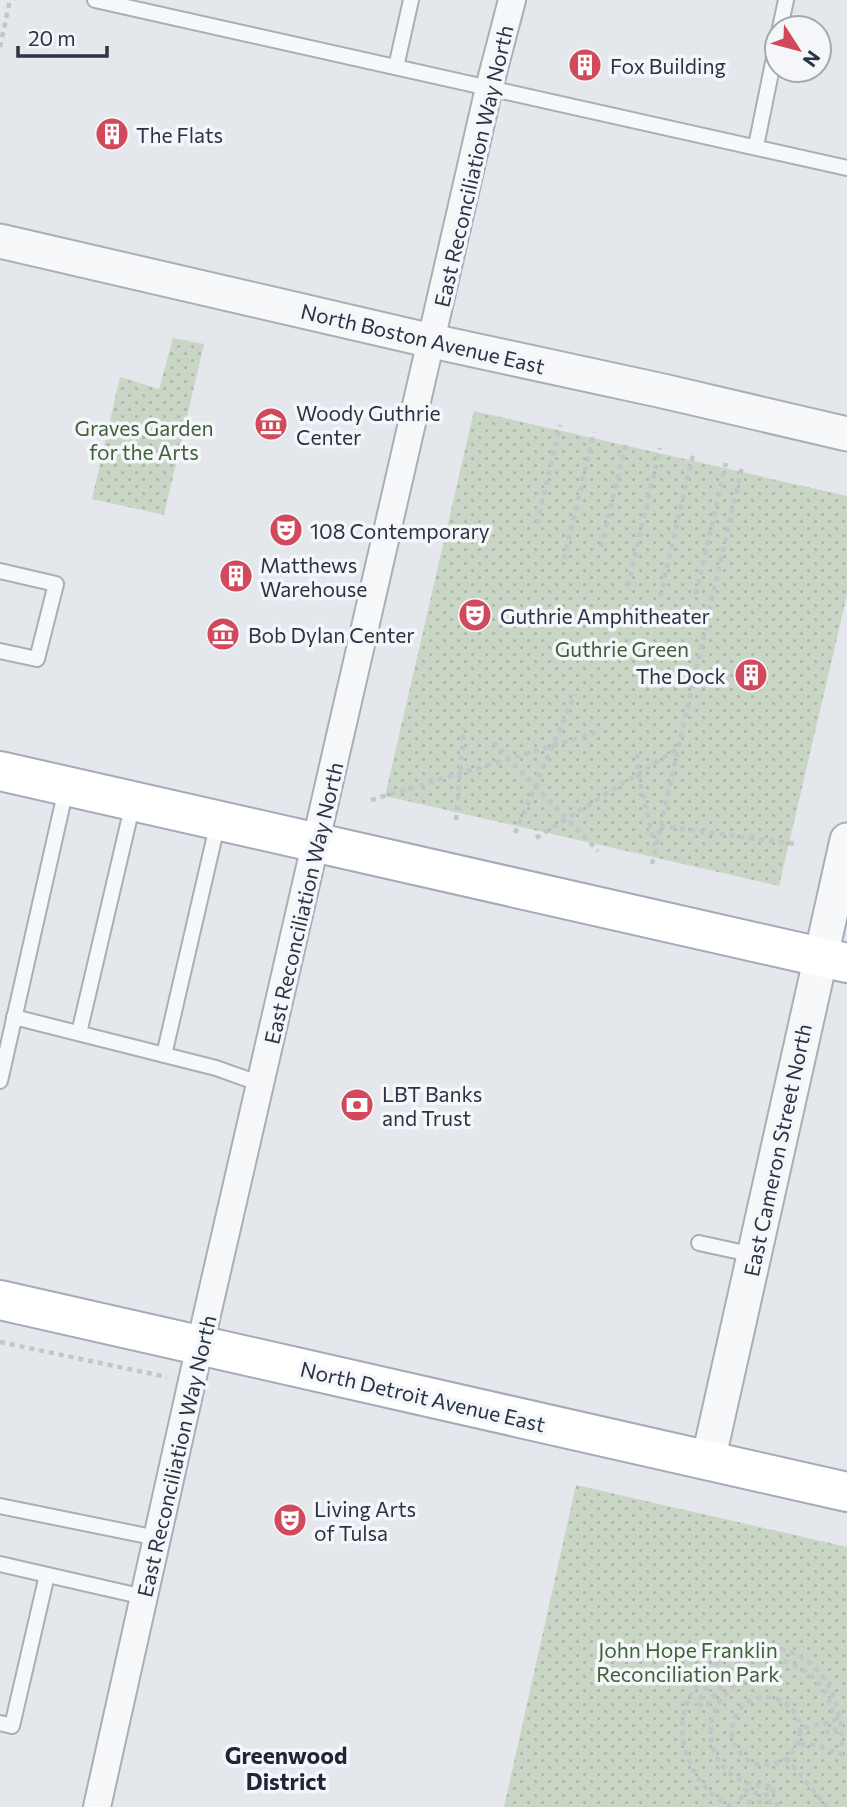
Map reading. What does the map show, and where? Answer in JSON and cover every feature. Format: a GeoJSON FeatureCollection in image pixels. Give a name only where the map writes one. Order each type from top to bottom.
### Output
{"type":"FeatureCollection","features":[{"type":"Feature","properties":{"kind":"main road"},"geometry":{"type":"LineString","coordinates":[[0,771],[833,960]]}},
{"type":"Feature","properties":{"kind":"main road","name":"North Detroit Avenue East"},"geometry":{"type":"LineString","coordinates":[[0,1300],[847,1492]]}},
{"type":"Feature","properties":{"kind":"street","name":"East Reconciliation Way North"},"geometry":{"type":"LineString","coordinates":[[97,1807],[200,1345],[489,88],[512,0]]}},
{"type":"Feature","properties":{"kind":"street","name":"North Boston Avenue East"},"geometry":{"type":"LineString","coordinates":[[0,240],[847,434]]}},
{"type":"Feature","properties":{"kind":"street","name":"East Cameron Street North"},"geometry":{"type":"LineString","coordinates":[[708,1461],[754,1255],[833,960],[847,840]]}},
{"type":"Feature","properties":{"kind":"lane"},"geometry":{"type":"LineString","coordinates":[[95,0],[756,146],[847,169]]}},
{"type":"Feature","properties":{"kind":"lane"},"geometry":{"type":"LineString","coordinates":[[396,67],[411,0]]}},
{"type":"Feature","properties":{"kind":"lane"},"geometry":{"type":"LineString","coordinates":[[756,146],[769,84]]}},
{"type":"Feature","properties":{"kind":"lane"},"geometry":{"type":"LineString","coordinates":[[0,571],[56,584],[37,659],[0,651]]}},
{"type":"Feature","properties":{"kind":"lane"},"geometry":{"type":"LineString","coordinates":[[0,1081],[66,786]]}},
{"type":"Feature","properties":{"kind":"lane"},"geometry":{"type":"LineString","coordinates":[[79,1033],[134,802]]}},
{"type":"Feature","properties":{"kind":"lane"},"geometry":{"type":"LineString","coordinates":[[164,1055],[218,821]]}},
{"type":"Feature","properties":{"kind":"lane"},"geometry":{"type":"LineString","coordinates":[[13,1017],[216,1069],[261,1084]]}},
{"type":"Feature","properties":{"kind":"lane"},"geometry":{"type":"LineString","coordinates":[[699,1243],[754,1255]]}},
{"type":"Feature","properties":{"kind":"lane"},"geometry":{"type":"LineString","coordinates":[[0,1506],[157,1538]]}},
{"type":"Feature","properties":{"kind":"lane"},"geometry":{"type":"LineString","coordinates":[[0,1564],[144,1597]]}},
{"type":"Feature","properties":{"kind":"lane"},"geometry":{"type":"LineString","coordinates":[[0,1723],[12,1726],[47,1575]]}},
{"type":"Feature","properties":{"kind":"path"},"geometry":{"type":"LineString","coordinates":[[0,47],[10,0]]}},
{"type":"Feature","properties":{"kind":"path"},"geometry":{"type":"LineString","coordinates":[[537,524],[560,425]]}},
{"type":"Feature","properties":{"kind":"path"},"geometry":{"type":"LineString","coordinates":[[564,559],[594,432]]}},
{"type":"Feature","properties":{"kind":"path"},"geometry":{"type":"LineString","coordinates":[[601,547],[627,440]]}},
{"type":"Feature","properties":{"kind":"path"},"geometry":{"type":"LineString","coordinates":[[628,586],[660,448]]}},
{"type":"Feature","properties":{"kind":"path"},"geometry":{"type":"LineString","coordinates":[[660,597],[693,455]]}},
{"type":"Feature","properties":{"kind":"path"},"geometry":{"type":"LineString","coordinates":[[696,594],[726,463]]}},
{"type":"Feature","properties":{"kind":"path"},"geometry":{"type":"LineString","coordinates":[[652,864],[742,467]]}},
{"type":"Feature","properties":{"kind":"path"},"geometry":{"type":"LineString","coordinates":[[515,833],[575,694]]}},
{"type":"Feature","properties":{"kind":"path"},"geometry":{"type":"LineString","coordinates":[[456,820],[464,728]]}},
{"type":"Feature","properties":{"kind":"path"},"geometry":{"type":"LineString","coordinates":[[371,800],[595,733]]}},
{"type":"Feature","properties":{"kind":"path"},"geometry":{"type":"LineString","coordinates":[[493,743],[598,851]]}},
{"type":"Feature","properties":{"kind":"path"},"geometry":{"type":"LineString","coordinates":[[536,838],[678,749]]}},
{"type":"Feature","properties":{"kind":"path"},"geometry":{"type":"LineString","coordinates":[[637,754],[638,774],[655,847]]}},
{"type":"Feature","properties":{"kind":"path"},"geometry":{"type":"LineString","coordinates":[[660,826],[796,844]]}},
{"type":"Feature","properties":{"kind":"path"},"geometry":{"type":"LineString","coordinates":[[731,1807],[700,1782],[689,1761],[682,1737],[685,1706],[702,1677],[726,1658],[749,1648],[790,1651],[816,1666],[836,1688],[845,1720],[845,1740],[841,1754],[814,1745],[796,1744]]}},
{"type":"Feature","properties":{"kind":"path"},"geometry":{"type":"LineString","coordinates":[[777,1807],[777,1802],[749,1802],[741,1798],[745,1790],[763,1795],[773,1794],[773,1786],[763,1787],[740,1781],[714,1755],[711,1743],[711,1720],[722,1697],[730,1688],[755,1676],[753,1669],[737,1674],[724,1683],[706,1707],[698,1704],[709,1686],[728,1668],[739,1663],[764,1659],[791,1662],[807,1671],[821,1685],[830,1701],[836,1723],[835,1732],[827,1732],[827,1723],[799,1728]]}},
{"type":"Feature","properties":{"kind":"path"},"geometry":{"type":"LineString","coordinates":[[757,1698],[774,1698],[788,1705],[799,1728],[796,1744],[786,1758],[770,1764],[745,1758],[732,1736],[733,1720],[737,1712],[749,1701],[757,1698]]}},
{"type":"Feature","properties":{"kind":"path"},"geometry":{"type":"LineString","coordinates":[[786,1758],[827,1807]]}},
{"type":"Feature","properties":{"kind":"green space","name":"Graves Garden for the Arts"},"geometry":{"type":"Polygon","coordinates":[[[173,338],[204,344],[164,515],[92,499],[120,377],[159,389],[173,338]]]}},
{"type":"Feature","properties":{"kind":"green space","name":"Guthrie Green"},"geometry":{"type":"Polygon","coordinates":[[[474,411],[847,496],[847,595],[779,886],[385,796],[474,411]]]}},
{"type":"Feature","properties":{"kind":"green space","name":"John Hope Franklin Reconciliation Park"},"geometry":{"type":"Polygon","coordinates":[[[576,1485],[847,1547],[847,1807],[504,1807],[576,1485]]]}},
{"type":"Feature","properties":{"kind":"place","name":"Fox Building"},"geometry":{"type":"Point","coordinates":[585,65]}},
{"type":"Feature","properties":{"kind":"place","name":"The Flats"},"geometry":{"type":"Point","coordinates":[112,134]}},
{"type":"Feature","properties":{"kind":"place","name":"Woody Guthrie Center"},"geometry":{"type":"Point","coordinates":[271,424]}},
{"type":"Feature","properties":{"kind":"place","name":"108 Contemporary"},"geometry":{"type":"Point","coordinates":[286,530]}},
{"type":"Feature","properties":{"kind":"place","name":"Matthews Warehouse"},"geometry":{"type":"Point","coordinates":[236,576]}},
{"type":"Feature","properties":{"kind":"place","name":"Guthrie Amphitheater"},"geometry":{"type":"Point","coordinates":[475,615]}},
{"type":"Feature","properties":{"kind":"place","name":"Bob Dylan Center"},"geometry":{"type":"Point","coordinates":[223,634]}},
{"type":"Feature","properties":{"kind":"place","name":"The Dock"},"geometry":{"type":"Point","coordinates":[751,675]}},
{"type":"Feature","properties":{"kind":"place","name":"LBT Banks and Trust"},"geometry":{"type":"Point","coordinates":[357,1105]}},
{"type":"Feature","properties":{"kind":"place","name":"Living Arts of Tulsa"},"geometry":{"type":"Point","coordinates":[290,1520]}},
{"type":"Feature","properties":{"kind":"district","name":"Greenwood District"},"geometry":{"type":"Point","coordinates":[286,1768]}}]}
